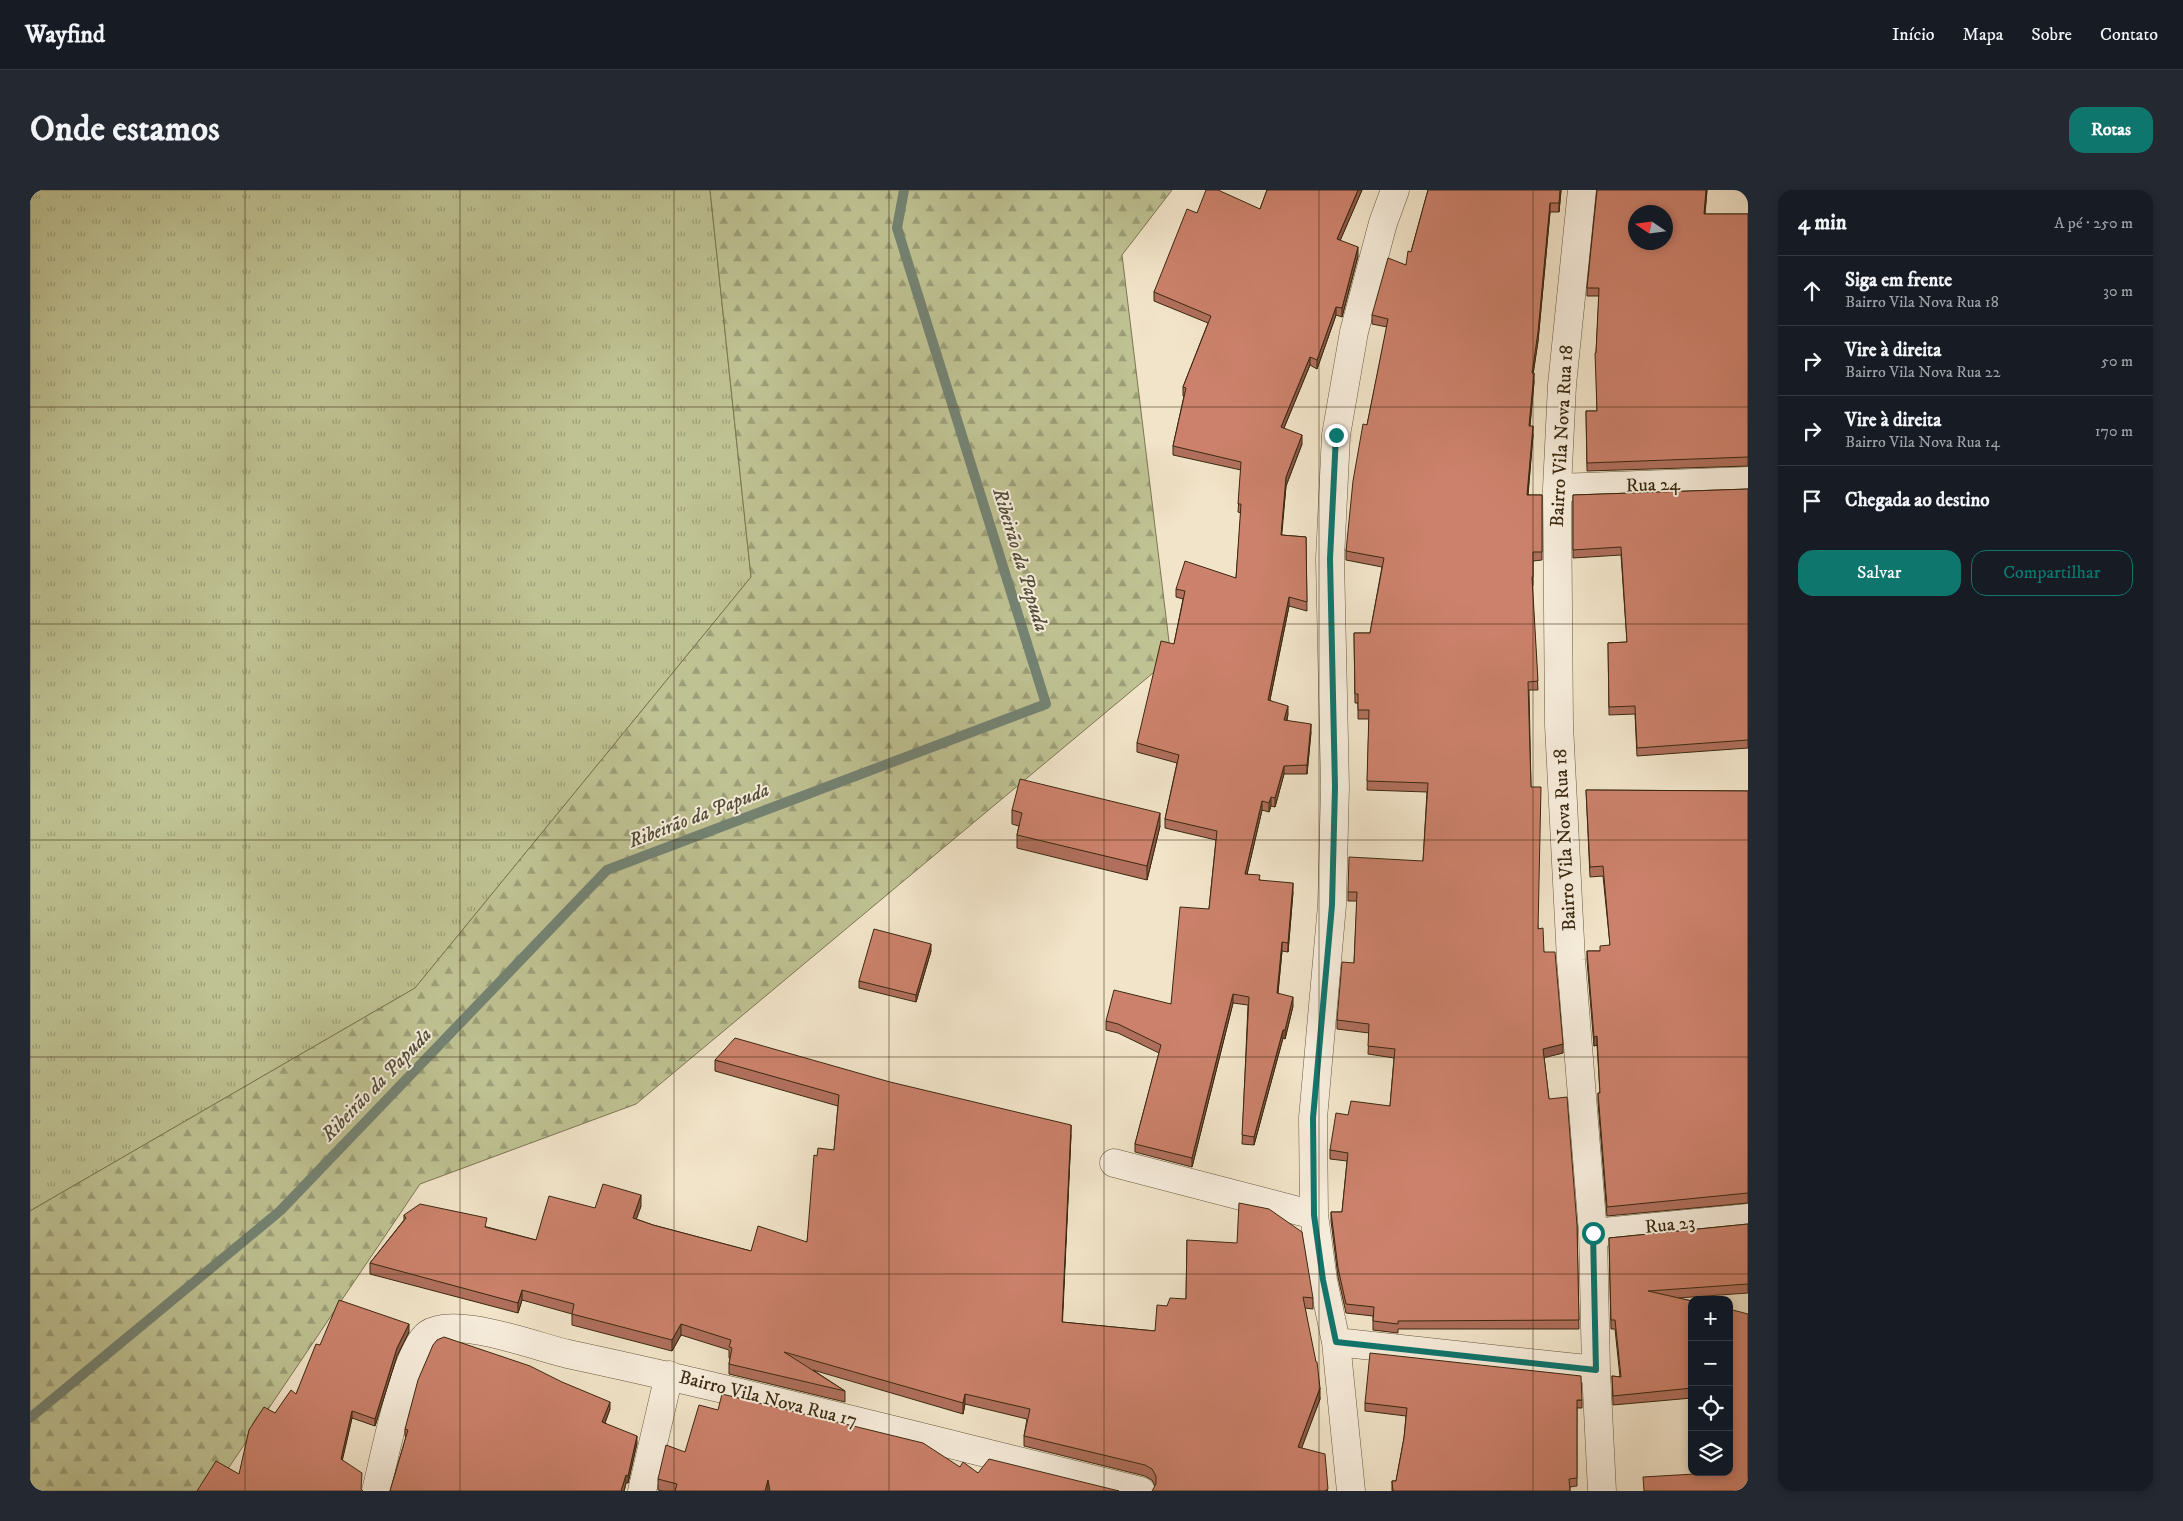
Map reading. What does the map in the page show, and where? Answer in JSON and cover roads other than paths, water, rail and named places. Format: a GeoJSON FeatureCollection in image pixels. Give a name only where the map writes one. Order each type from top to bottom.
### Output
{"type":"FeatureCollection","features":[{"type":"Feature","properties":{"kind":"street"},"geometry":{"type":"LineString","coordinates":[[1351,1491],[1336,1342],[1323,1280],[1314,1215],[1313,1118],[1332,905],[1335,787],[1330,559],[1336,435],[1354,332],[1383,223],[1394,190]]}},
{"type":"Feature","properties":{"kind":"street","name":"Bairro Vila Nova Rua 18"},"geometry":{"type":"LineString","coordinates":[[1582,190],[1562,385],[1558,488],[1559,725],[1571,960],[1593,1233],[1596,1370],[1602,1491]]}},
{"type":"Feature","properties":{"kind":"street","name":"Rua 24"},"geometry":{"type":"LineString","coordinates":[[1558,488],[1748,482]]}},
{"type":"Feature","properties":{"kind":"street"},"geometry":{"type":"LineString","coordinates":[[1114,1163],[1314,1215]]}},
{"type":"Feature","properties":{"kind":"street","name":"Rua 23"},"geometry":{"type":"LineString","coordinates":[[1593,1233],[1748,1218]]}},
{"type":"Feature","properties":{"kind":"street","name":"Bairro Vila Nova Rua 17"},"geometry":{"type":"LineString","coordinates":[[376,1491],[410,1362],[422,1339],[438,1329],[464,1328],[551,1350],[669,1375],[1141,1491]]}},
{"type":"Feature","properties":{"kind":"street"},"geometry":{"type":"LineString","coordinates":[[1336,1342],[1596,1370]]}},
{"type":"Feature","properties":{"kind":"street"},"geometry":{"type":"LineString","coordinates":[[642,1491],[669,1375]]}},
{"type":"Feature","properties":{"kind":"waterway","name":"Ribeirão da Papuda"},"geometry":{"type":"LineString","coordinates":[[30,1418],[280,1211],[607,870],[1046,704],[897,228],[904,190]]}}]}
